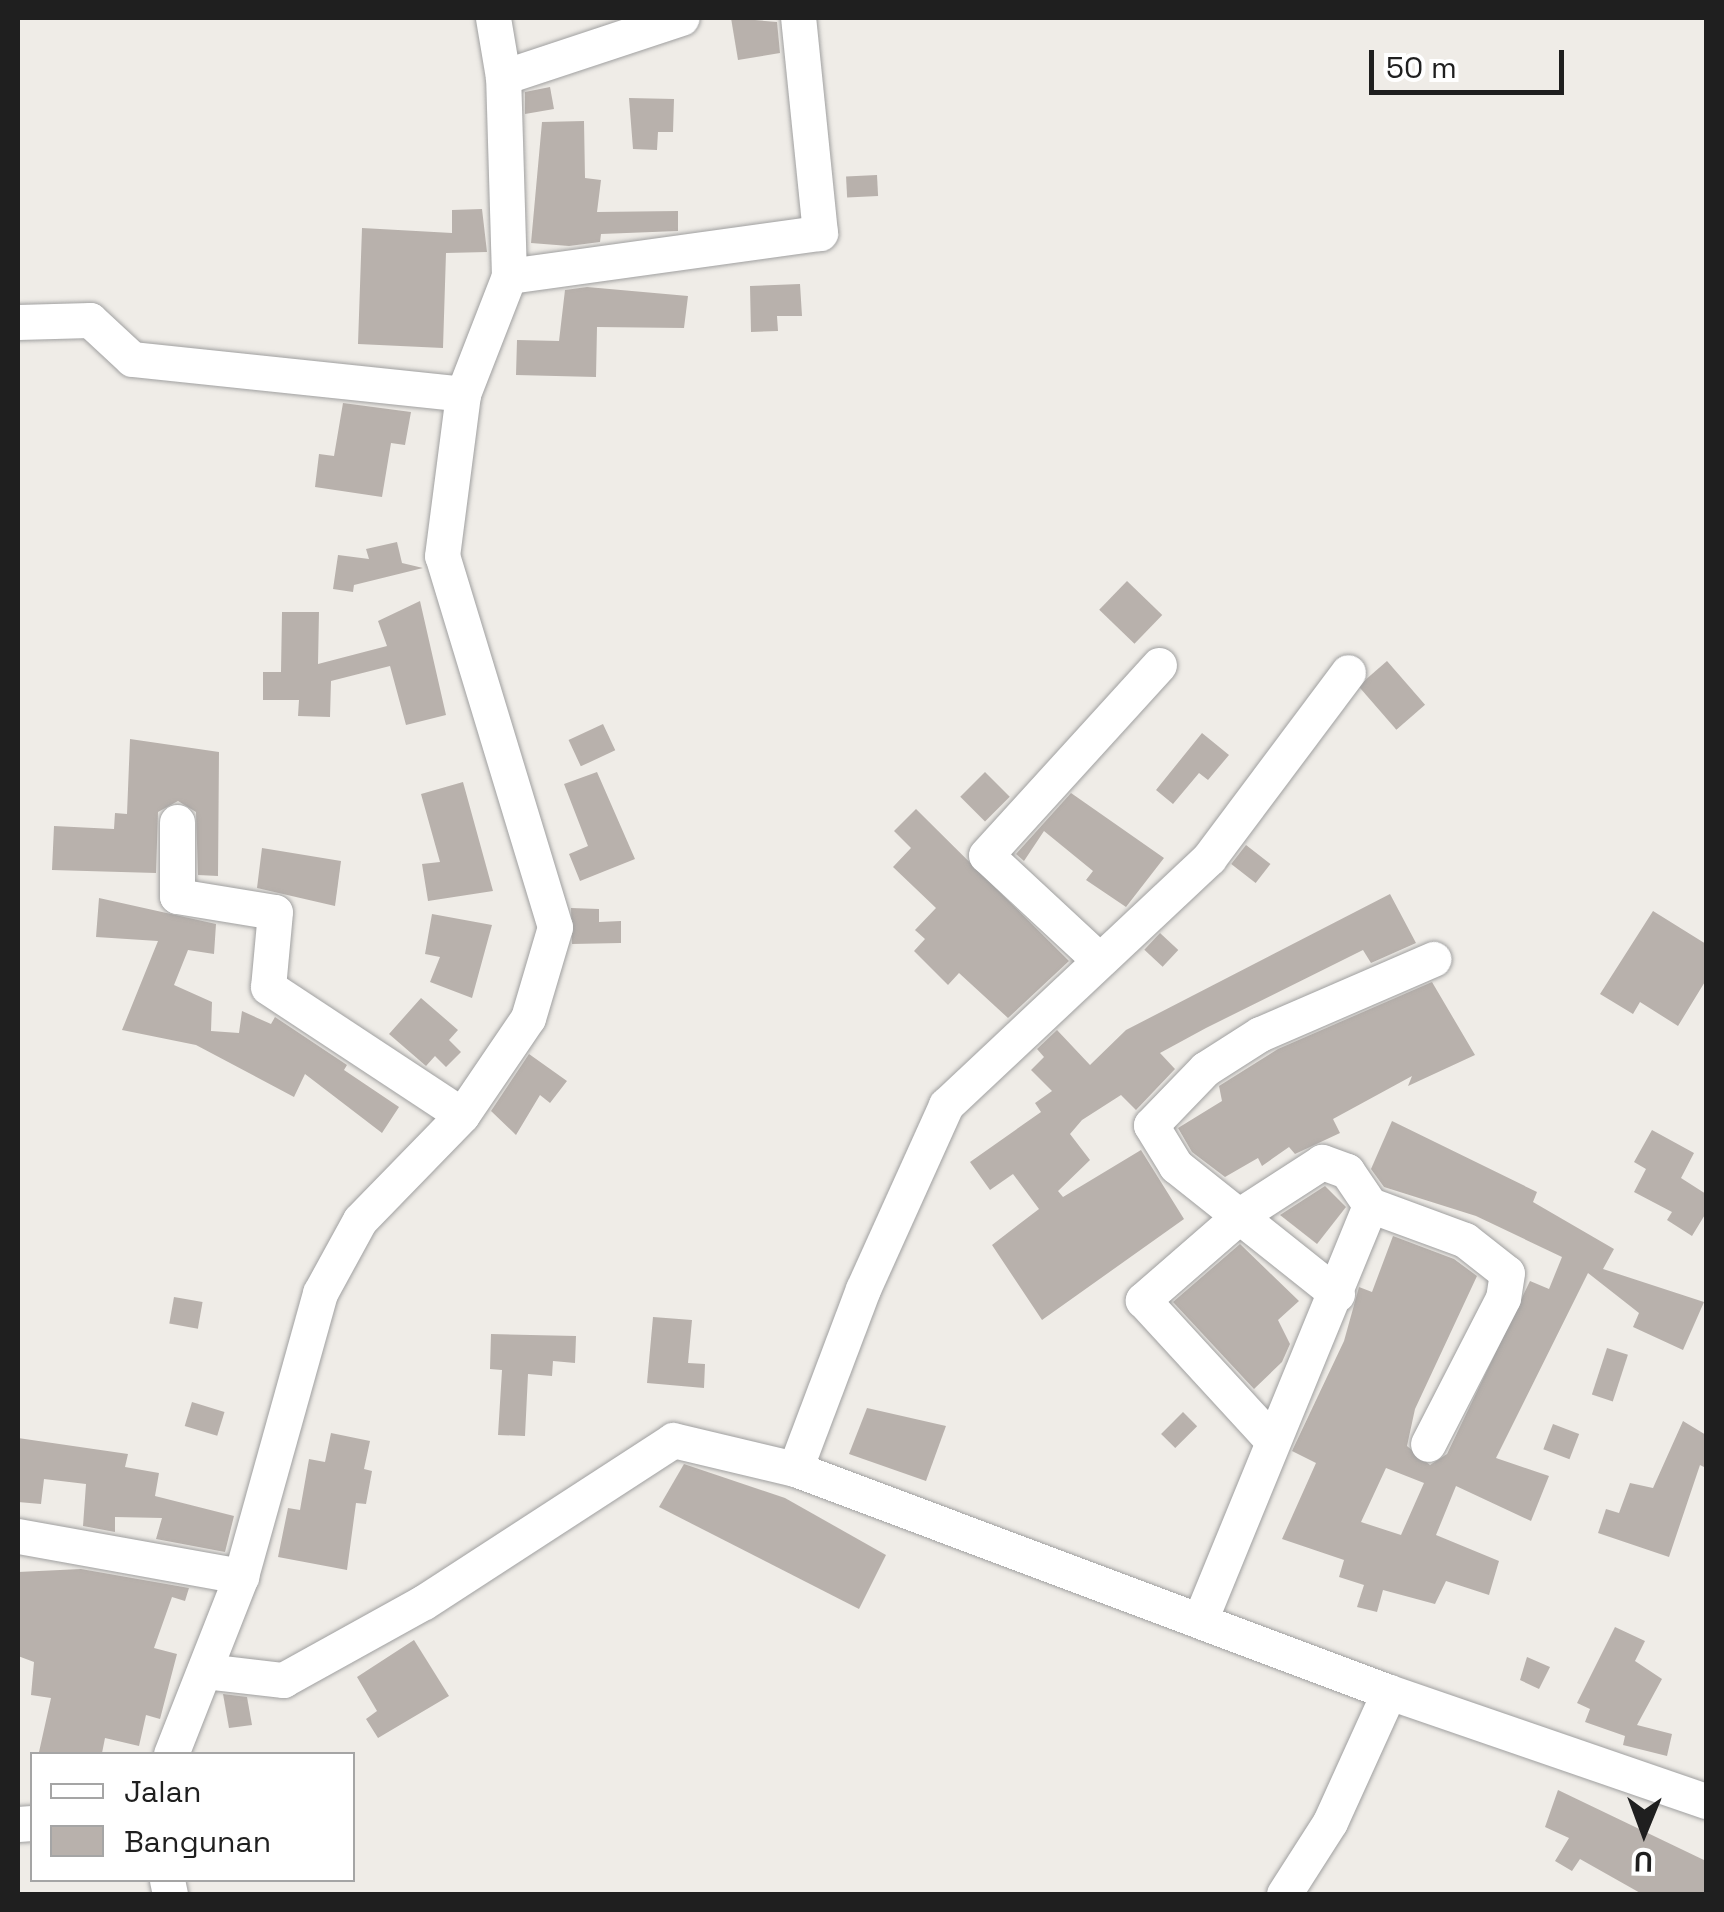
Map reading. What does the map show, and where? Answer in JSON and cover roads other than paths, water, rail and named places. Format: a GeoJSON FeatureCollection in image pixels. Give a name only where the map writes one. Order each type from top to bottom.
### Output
{"type":"FeatureCollection","features":[{"type":"Feature","properties":{"kind":"street"},"geometry":{"type":"LineString","coordinates":[[173,1752],[241,1576],[320,1294],[360,1220],[462,1115],[528,1018],[555,927],[442,556],[463,394],[509,276],[503,77],[493,18]]}},
{"type":"Feature","properties":{"kind":"street"},"geometry":{"type":"LineString","coordinates":[[503,77],[682,18]]}},
{"type":"Feature","properties":{"kind":"street"},"geometry":{"type":"LineString","coordinates":[[509,276],[820,233],[798,18]]}},
{"type":"Feature","properties":{"kind":"street"},"geometry":{"type":"LineString","coordinates":[[18,322],[90,320],[132,359],[463,394]]}},
{"type":"Feature","properties":{"kind":"street"},"geometry":{"type":"LineString","coordinates":[[1097,958],[986,855],[1158,666]]}},
{"type":"Feature","properties":{"kind":"street"},"geometry":{"type":"LineString","coordinates":[[795,1469],[863,1289],[946,1104],[1097,958],[1210,858],[1348,672]]}},
{"type":"Feature","properties":{"kind":"street"},"geometry":{"type":"LineString","coordinates":[[176,822],[176,896],[275,912],[268,988],[462,1115]]}},
{"type":"Feature","properties":{"kind":"street"},"geometry":{"type":"LineString","coordinates":[[1338,1294],[1243,1213],[1176,1166],[1151,1125],[1205,1069],[1260,1034],[1433,959]]}},
{"type":"Feature","properties":{"kind":"street"},"geometry":{"type":"LineString","coordinates":[[1271,1439],[1143,1300],[1243,1213],[1322,1162],[1347,1171],[1370,1205],[1465,1240],[1507,1273],[1503,1298],[1428,1444]]}},
{"type":"Feature","properties":{"kind":"street"},"geometry":{"type":"LineString","coordinates":[[1200,1620],[1271,1439],[1338,1294],[1370,1205]]}},
{"type":"Feature","properties":{"kind":"street"},"geometry":{"type":"LineString","coordinates":[[205,1671],[283,1680],[424,1602],[673,1440],[795,1469],[1389,1692],[1706,1801]]}},
{"type":"Feature","properties":{"kind":"street"},"geometry":{"type":"LineString","coordinates":[[18,1536],[241,1576]]}},
{"type":"Feature","properties":{"kind":"street"},"geometry":{"type":"LineString","coordinates":[[1284,1894],[1330,1822],[1389,1692]]}}]}
